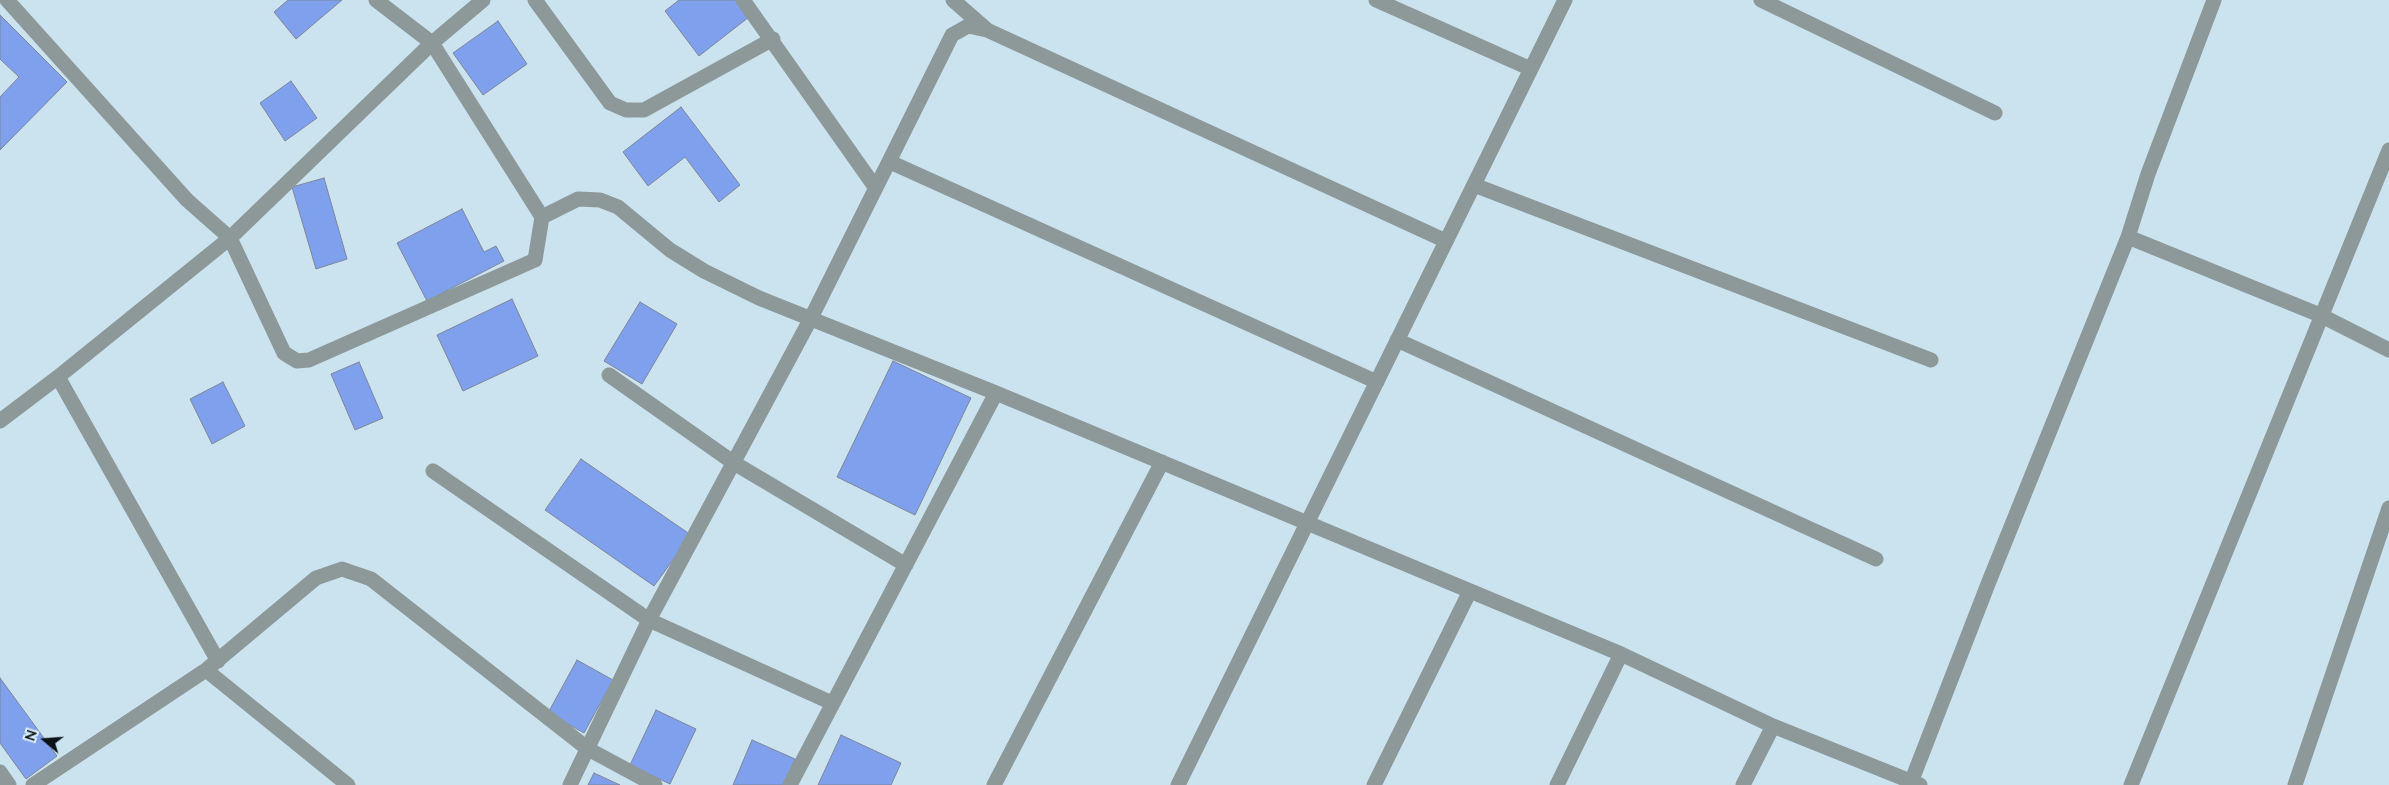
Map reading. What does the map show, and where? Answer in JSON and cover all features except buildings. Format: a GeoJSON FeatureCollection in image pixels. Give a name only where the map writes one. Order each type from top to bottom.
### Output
{"type":"FeatureCollection","features":[{"type":"Feature","properties":{"kind":"street"},"geometry":{"type":"LineString","coordinates":[[7,0],[187,200],[230,238],[284,353],[297,361],[309,360],[536,260],[542,218],[432,43],[376,0]]}},
{"type":"Feature","properties":{"kind":"street"},"geometry":{"type":"LineString","coordinates":[[0,421],[58,377],[230,238],[432,43],[483,0]]}},
{"type":"Feature","properties":{"kind":"street"},"geometry":{"type":"LineString","coordinates":[[535,0],[610,103],[626,110],[644,110],[773,39]]}},
{"type":"Feature","properties":{"kind":"street"},"geometry":{"type":"LineString","coordinates":[[743,0],[773,39],[875,187]]}},
{"type":"Feature","properties":{"kind":"street"},"geometry":{"type":"LineString","coordinates":[[953,0],[987,30]]}},
{"type":"Feature","properties":{"kind":"street"},"geometry":{"type":"LineString","coordinates":[[1376,0],[1531,69]]}},
{"type":"Feature","properties":{"kind":"street"},"geometry":{"type":"LineString","coordinates":[[1178,785],[1565,0]]}},
{"type":"Feature","properties":{"kind":"street"},"geometry":{"type":"LineString","coordinates":[[1762,0],[1994,112]]}},
{"type":"Feature","properties":{"kind":"street"},"geometry":{"type":"LineString","coordinates":[[542,218],[578,199],[600,200],[618,207],[670,250],[704,271],[810,320],[996,393],[1621,654],[1773,726],[1914,784],[1992,575],[2128,237],[2148,174],[2214,0]]}},
{"type":"Feature","properties":{"kind":"street"},"geometry":{"type":"LineString","coordinates":[[570,785],[649,620],[810,320],[952,36],[968,26],[987,30],[1446,241]]}},
{"type":"Feature","properties":{"kind":"street"},"geometry":{"type":"LineString","coordinates":[[2131,785],[2320,315],[2389,150]]}},
{"type":"Feature","properties":{"kind":"street"},"geometry":{"type":"LineString","coordinates":[[890,162],[1377,382]]}},
{"type":"Feature","properties":{"kind":"street"},"geometry":{"type":"LineString","coordinates":[[1474,184],[1932,360]]}},
{"type":"Feature","properties":{"kind":"street"},"geometry":{"type":"LineString","coordinates":[[2128,237],[2320,315],[2389,350]]}},
{"type":"Feature","properties":{"kind":"street"},"geometry":{"type":"LineString","coordinates":[[1397,340],[1876,559]]}},
{"type":"Feature","properties":{"kind":"street"},"geometry":{"type":"LineString","coordinates":[[610,376],[734,463],[906,565]]}},
{"type":"Feature","properties":{"kind":"street"},"geometry":{"type":"LineString","coordinates":[[58,377],[212,666],[348,785]]}},
{"type":"Feature","properties":{"kind":"street"},"geometry":{"type":"LineString","coordinates":[[790,785],[996,393]]}},
{"type":"Feature","properties":{"kind":"street"},"geometry":{"type":"LineString","coordinates":[[994,785],[1162,462]]}},
{"type":"Feature","properties":{"kind":"street"},"geometry":{"type":"LineString","coordinates":[[432,471],[649,620],[832,703]]}},
{"type":"Feature","properties":{"kind":"street"},"geometry":{"type":"LineString","coordinates":[[2295,785],[2389,508]]}},
{"type":"Feature","properties":{"kind":"street"},"geometry":{"type":"LineString","coordinates":[[33,785],[212,666],[316,578],[342,569],[371,579],[588,749],[655,785]]}},
{"type":"Feature","properties":{"kind":"street"},"geometry":{"type":"LineString","coordinates":[[1374,785],[1470,591]]}},
{"type":"Feature","properties":{"kind":"street"},"geometry":{"type":"LineString","coordinates":[[1557,785],[1621,654]]}},
{"type":"Feature","properties":{"kind":"street"},"geometry":{"type":"LineString","coordinates":[[1743,785],[1773,726]]}},
{"type":"Feature","properties":{"kind":"street"},"geometry":{"type":"LineString","coordinates":[[0,772],[9,785]]}}]}
